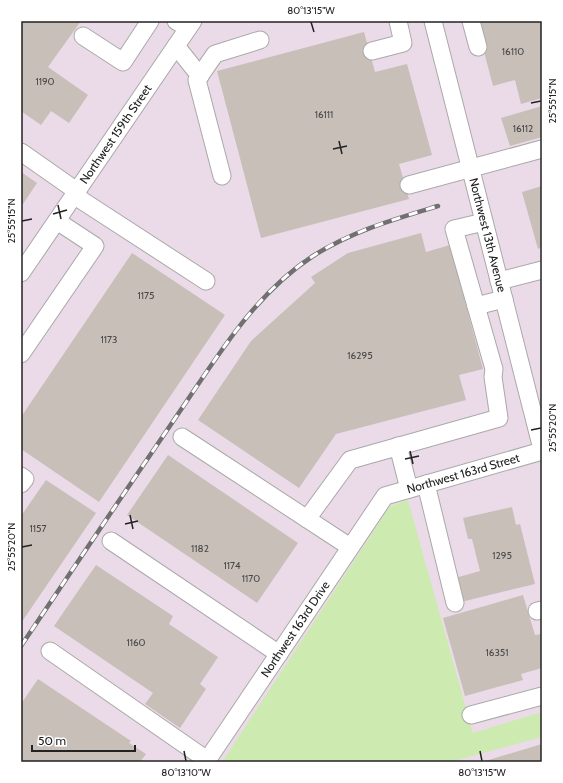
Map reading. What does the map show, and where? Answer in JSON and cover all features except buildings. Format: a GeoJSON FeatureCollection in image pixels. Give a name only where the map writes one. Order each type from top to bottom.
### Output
{"type":"FeatureCollection","features":[{"type":"Feature","properties":{"kind":"street"},"geometry":{"type":"LineString","coordinates":[[83,36],[123,62],[150,21]]}},
{"type":"Feature","properties":{"kind":"street"},"geometry":{"type":"LineString","coordinates":[[372,51],[403,43],[398,21]]}},
{"type":"Feature","properties":{"kind":"street","name":"Northwest 13th Avenue"},"geometry":{"type":"LineString","coordinates":[[433,21],[542,450]]}},
{"type":"Feature","properties":{"kind":"street"},"geometry":{"type":"LineString","coordinates":[[471,21],[478,47]]}},
{"type":"Feature","properties":{"kind":"street","name":"Northwest 159th Street"},"geometry":{"type":"LineString","coordinates":[[21,274],[176,46],[185,23]]}},
{"type":"Feature","properties":{"kind":"street"},"geometry":{"type":"LineString","coordinates":[[222,176],[197,80],[215,54],[260,40]]}},
{"type":"Feature","properties":{"kind":"street"},"geometry":{"type":"LineString","coordinates":[[176,46],[200,76]]}},
{"type":"Feature","properties":{"kind":"street"},"geometry":{"type":"LineString","coordinates":[[409,185],[542,149]]}},
{"type":"Feature","properties":{"kind":"street"},"geometry":{"type":"LineString","coordinates":[[21,152],[76,194],[206,281]]}},
{"type":"Feature","properties":{"kind":"street"},"geometry":{"type":"LineString","coordinates":[[22,352],[95,246],[57,221]]}},
{"type":"Feature","properties":{"kind":"street"},"geometry":{"type":"LineString","coordinates":[[307,519],[350,460],[499,418],[492,377],[494,369],[454,229],[484,222]]}},
{"type":"Feature","properties":{"kind":"street"},"geometry":{"type":"LineString","coordinates":[[499,281],[542,270]]}},
{"type":"Feature","properties":{"kind":"street"},"geometry":{"type":"LineString","coordinates":[[476,306],[504,299]]}},
{"type":"Feature","properties":{"kind":"street"},"geometry":{"type":"LineString","coordinates":[[492,364],[518,357]]}},
{"type":"Feature","properties":{"kind":"street"},"geometry":{"type":"LineString","coordinates":[[182,437],[350,547]]}},
{"type":"Feature","properties":{"kind":"street"},"geometry":{"type":"LineString","coordinates":[[398,446],[409,489]]}},
{"type":"Feature","properties":{"kind":"street","name":"Northwest 163rd Street"},"geometry":{"type":"LineString","coordinates":[[384,496],[542,450]]}},
{"type":"Feature","properties":{"kind":"street"},"geometry":{"type":"LineString","coordinates":[[21,476],[25,478],[21,484]]}},
{"type":"Feature","properties":{"kind":"street"},"geometry":{"type":"LineString","coordinates":[[426,484],[455,603]]}},
{"type":"Feature","properties":{"kind":"street","name":"Northwest 163rd Drive"},"geometry":{"type":"LineString","coordinates":[[207,761],[384,496]]}},
{"type":"Feature","properties":{"kind":"street"},"geometry":{"type":"LineString","coordinates":[[111,541],[278,654]]}},
{"type":"Feature","properties":{"kind":"street"},"geometry":{"type":"LineString","coordinates":[[50,651],[207,761]]}},
{"type":"Feature","properties":{"kind":"street"},"geometry":{"type":"LineString","coordinates":[[471,715],[542,696]]}},
{"type":"Feature","properties":{"kind":"shaded area"},"geometry":{"type":"Polygon","coordinates":[[[21,21],[542,21],[542,762],[21,762],[21,21]]]}},
{"type":"Feature","properties":{"kind":"green space"},"geometry":{"type":"Polygon","coordinates":[[[408,500],[473,733],[542,712],[542,737],[450,762],[222,762],[390,506],[408,500]]]}},
{"type":"Feature","properties":{"kind":"railway"},"geometry":{"type":"LineString","coordinates":[[21,646],[221,351],[237,329],[272,289],[313,256],[343,239],[374,226],[438,206]]}}]}
